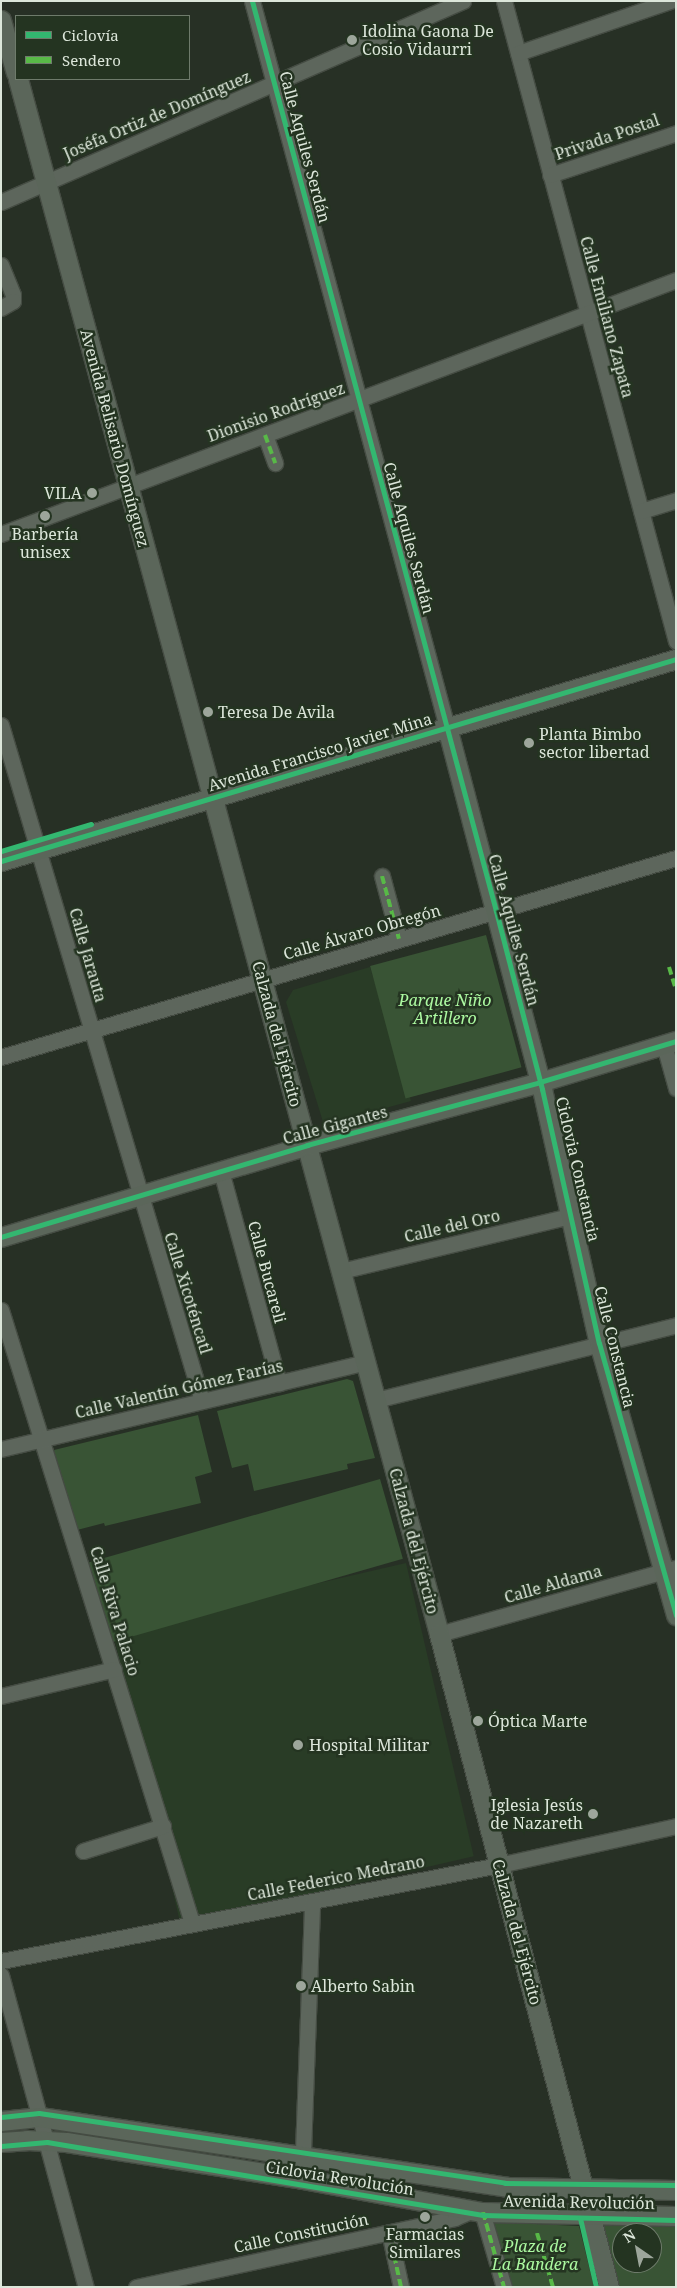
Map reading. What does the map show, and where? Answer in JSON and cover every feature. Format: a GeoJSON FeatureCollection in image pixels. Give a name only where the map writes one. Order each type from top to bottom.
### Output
{"type":"FeatureCollection","features":[{"type":"Feature","properties":{"kind":"main road"},"geometry":{"type":"LineString","coordinates":[[1,20],[15,69]]}},
{"type":"Feature","properties":{"kind":"main road","name":"Avenida Belisario Domínguez"},"geometry":{"type":"LineString","coordinates":[[18,80],[127,486],[214,796]]}},
{"type":"Feature","properties":{"kind":"main road","name":"Avenida Francisco Javier Mina"},"geometry":{"type":"LineString","coordinates":[[1,861],[676,659]]}},
{"type":"Feature","properties":{"kind":"main road","name":"Calle Aquiles Serdán"},"geometry":{"type":"LineString","coordinates":[[447,727],[540,1082]]}},
{"type":"Feature","properties":{"kind":"main road","name":"Calzada del Ejército"},"geometry":{"type":"LineString","coordinates":[[214,796],[262,980],[440,1634],[499,1866],[592,2213],[609,2287]]}},
{"type":"Feature","properties":{"kind":"main road","name":"Calle Gigantes"},"geometry":{"type":"LineString","coordinates":[[1,1237],[307,1145],[540,1082],[670,1043]]}},
{"type":"Feature","properties":{"kind":"main road","name":"Calle Constancia"},"geometry":{"type":"LineString","coordinates":[[540,1082],[599,1343],[670,1569],[676,1615]]}},
{"type":"Feature","properties":{"kind":"main road","name":"Avenida Revolución"},"geometry":{"type":"LineString","coordinates":[[1,2121],[40,2117],[491,2185],[676,2190]]}},
{"type":"Feature","properties":{"kind":"main road","name":"Avenida Revolución"},"geometry":{"type":"LineString","coordinates":[[1,2142],[46,2140],[302,2179],[478,2211],[676,2216]]}},
{"type":"Feature","properties":{"kind":"street","name":"Calle Aquiles Serdán"},"geometry":{"type":"LineString","coordinates":[[252,1],[447,727]]}},
{"type":"Feature","properties":{"kind":"street","name":"Joséfa Ortiz de Domínguez"},"geometry":{"type":"LineString","coordinates":[[1,202],[463,1]]}},
{"type":"Feature","properties":{"kind":"street","name":"Calle Emiliano Zapata"},"geometry":{"type":"LineString","coordinates":[[504,1],[676,641]]}},
{"type":"Feature","properties":{"kind":"street"},"geometry":{"type":"LineString","coordinates":[[518,53],[670,1]]}},
{"type":"Feature","properties":{"kind":"street","name":"Privada Postal"},"geometry":{"type":"LineString","coordinates":[[550,175],[676,133]]}},
{"type":"Feature","properties":{"kind":"street"},"geometry":{"type":"LineString","coordinates":[[1,265],[7,304]]}},
{"type":"Feature","properties":{"kind":"street","name":"Dionisio Rodríguez"},"geometry":{"type":"LineString","coordinates":[[1,534],[676,280]]}},
{"type":"Feature","properties":{"kind":"street"},"geometry":{"type":"LineString","coordinates":[[265,435],[275,464]]}},
{"type":"Feature","properties":{"kind":"street"},"geometry":{"type":"LineString","coordinates":[[641,511],[676,500]]}},
{"type":"Feature","properties":{"kind":"street","name":"Calle Jarauta"},"geometry":{"type":"LineString","coordinates":[[1,724],[140,1196]]}},
{"type":"Feature","properties":{"kind":"street","name":"Calle Álvaro Obregón"},"geometry":{"type":"LineString","coordinates":[[1,1057],[676,858]]}},
{"type":"Feature","properties":{"kind":"street"},"geometry":{"type":"LineString","coordinates":[[382,876],[400,939]]}},
{"type":"Feature","properties":{"kind":"street"},"geometry":{"type":"LineString","coordinates":[[670,1043],[676,1088]]}},
{"type":"Feature","properties":{"kind":"street","name":"Calle Bucareli"},"geometry":{"type":"LineString","coordinates":[[221,1171],[279,1383]]}},
{"type":"Feature","properties":{"kind":"street","name":"Calle Xicoténcatl"},"geometry":{"type":"LineString","coordinates":[[140,1196],[202,1401]]}},
{"type":"Feature","properties":{"kind":"street","name":"Calle del Oro"},"geometry":{"type":"LineString","coordinates":[[341,1271],[570,1216]]}},
{"type":"Feature","properties":{"kind":"street","name":"Calle Riva Palacio"},"geometry":{"type":"LineString","coordinates":[[1,1310],[43,1439],[192,1924]]}},
{"type":"Feature","properties":{"kind":"street"},"geometry":{"type":"LineString","coordinates":[[376,1400],[676,1325]]}},
{"type":"Feature","properties":{"kind":"street","name":"Calle Valentín Gómez Farías"},"geometry":{"type":"LineString","coordinates":[[1,1449],[366,1362]]}},
{"type":"Feature","properties":{"kind":"street","name":"Calle Aldama"},"geometry":{"type":"LineString","coordinates":[[440,1634],[670,1569]]}},
{"type":"Feature","properties":{"kind":"street"},"geometry":{"type":"LineString","coordinates":[[1,1696],[114,1669]]}},
{"type":"Feature","properties":{"kind":"street"},"geometry":{"type":"LineString","coordinates":[[83,1851],[163,1826]]}},
{"type":"Feature","properties":{"kind":"street","name":"Calle Federico Medrano"},"geometry":{"type":"LineString","coordinates":[[1,1961],[499,1866],[676,1826]]}},
{"type":"Feature","properties":{"kind":"street"},"geometry":{"type":"LineString","coordinates":[[302,2179],[312,1901]]}},
{"type":"Feature","properties":{"kind":"street"},"geometry":{"type":"LineString","coordinates":[[1,1975],[86,2287]]}},
{"type":"Feature","properties":{"kind":"street"},"geometry":{"type":"LineString","coordinates":[[478,2211],[504,2287]]}},
{"type":"Feature","properties":{"kind":"street","name":"Calle Constitución"},"geometry":{"type":"LineString","coordinates":[[136,2287],[456,2218],[478,2211]]}},
{"type":"Feature","properties":{"kind":"street"},"geometry":{"type":"LineString","coordinates":[[389,2232],[400,2287]]}},
{"type":"Feature","properties":{"kind":"shaded area"},"geometry":{"type":"Polygon","coordinates":[[[370,967],[411,1101],[324,1125],[286,1002],[293,990],[370,967]]]}},
{"type":"Feature","properties":{"kind":"shaded area","name":"Hospital Militar"},"geometry":{"type":"Polygon","coordinates":[[[406,1563],[474,1856],[180,1924],[113,1631],[406,1563]]]}},
{"type":"Feature","properties":{"kind":"green space","name":"Parque Niño Artillero"},"geometry":{"type":"Polygon","coordinates":[[[486,935],[521,1067],[406,1098],[370,966],[486,935]]]}},
{"type":"Feature","properties":{"kind":"green space"},"geometry":{"type":"Polygon","coordinates":[[[347,1379],[353,1381],[375,1458],[347,1464],[348,1469],[254,1491],[248,1464],[232,1468],[217,1411],[347,1379]]]}},
{"type":"Feature","properties":{"kind":"green space"},"geometry":{"type":"Polygon","coordinates":[[[198,1415],[212,1472],[195,1477],[201,1503],[105,1526],[104,1523],[77,1530],[54,1450],[198,1415]]]}},
{"type":"Feature","properties":{"kind":"green space"},"geometry":{"type":"Polygon","coordinates":[[[380,1479],[403,1559],[108,1643],[85,1564],[380,1479]]]}},
{"type":"Feature","properties":{"kind":"green space","name":"Plaza de La Bandera"},"geometry":{"type":"Polygon","coordinates":[[[493,2222],[579,2226],[594,2287],[510,2287],[493,2222]]]}},
{"type":"Feature","properties":{"kind":"green space"},"geometry":{"type":"Polygon","coordinates":[[[602,2224],[612,2224],[612,2266],[602,2224]]]}},
{"type":"Feature","properties":{"kind":"green space"},"geometry":{"type":"Polygon","coordinates":[[[662,2225],[676,2225],[676,2287],[617,2287],[614,2273],[662,2273],[662,2225]]]}},
{"type":"Feature","properties":{"kind":"marked path"},"geometry":{"type":"LineString","coordinates":[[265,435],[275,463]]}},
{"type":"Feature","properties":{"kind":"marked path"},"geometry":{"type":"LineString","coordinates":[[382,876],[399,939]]}},
{"type":"Feature","properties":{"kind":"marked path"},"geometry":{"type":"LineString","coordinates":[[669,967],[676,990]]}},
{"type":"Feature","properties":{"kind":"marked path"},"geometry":{"type":"LineString","coordinates":[[483,2212],[504,2287]]}},
{"type":"Feature","properties":{"kind":"marked path"},"geometry":{"type":"LineString","coordinates":[[389,2232],[401,2287]]}},
{"type":"Feature","properties":{"kind":"marked path"},"geometry":{"type":"LineString","coordinates":[[537,2233],[553,2287]]}},
{"type":"Feature","properties":{"kind":"cycle path","name":"Ciclovia Constancia"},"geometry":{"type":"LineString","coordinates":[[252,1],[496,911],[542,1089],[599,1343],[676,1615]]}},
{"type":"Feature","properties":{"kind":"cycle path"},"geometry":{"type":"LineString","coordinates":[[1,861],[676,659]]}},
{"type":"Feature","properties":{"kind":"cycle path"},"geometry":{"type":"LineString","coordinates":[[1,851],[91,824]]}},
{"type":"Feature","properties":{"kind":"cycle path"},"geometry":{"type":"LineString","coordinates":[[1,1237],[307,1145],[540,1082],[676,1041]]}},
{"type":"Feature","properties":{"kind":"cycle path","name":"Ciclovia Revolución"},"geometry":{"type":"LineString","coordinates":[[1,2117],[39,2113],[505,2183],[676,2185]]}},
{"type":"Feature","properties":{"kind":"cycle path","name":"Ciclovia Revolución"},"geometry":{"type":"LineString","coordinates":[[1,2146],[47,2142],[483,2215],[676,2220]]}},
{"type":"Feature","properties":{"kind":"cycle path"},"geometry":{"type":"LineString","coordinates":[[580,2218],[596,2287]]}},
{"type":"Feature","properties":{"kind":"place","name":"Idolina Gaona De Cosio Vidaurri"},"geometry":{"type":"Point","coordinates":[352,40]}},
{"type":"Feature","properties":{"kind":"place","name":"VILA"},"geometry":{"type":"Point","coordinates":[92,493]}},
{"type":"Feature","properties":{"kind":"place","name":"Barbería unisex"},"geometry":{"type":"Point","coordinates":[45,516]}},
{"type":"Feature","properties":{"kind":"place","name":"Teresa De Avila"},"geometry":{"type":"Point","coordinates":[208,712]}},
{"type":"Feature","properties":{"kind":"place","name":"Planta Bimbo sector libertad"},"geometry":{"type":"Point","coordinates":[529,743]}},
{"type":"Feature","properties":{"kind":"place","name":"Óptica Marte"},"geometry":{"type":"Point","coordinates":[478,1721]}},
{"type":"Feature","properties":{"kind":"place","name":"Hospital Militar"},"geometry":{"type":"Point","coordinates":[298,1745]}},
{"type":"Feature","properties":{"kind":"place","name":"Iglesia Jesús de Nazareth"},"geometry":{"type":"Point","coordinates":[593,1814]}},
{"type":"Feature","properties":{"kind":"place","name":"Alberto Sabin"},"geometry":{"type":"Point","coordinates":[301,1986]}},
{"type":"Feature","properties":{"kind":"place","name":"Farmacias Similares"},"geometry":{"type":"Point","coordinates":[425,2217]}}]}
